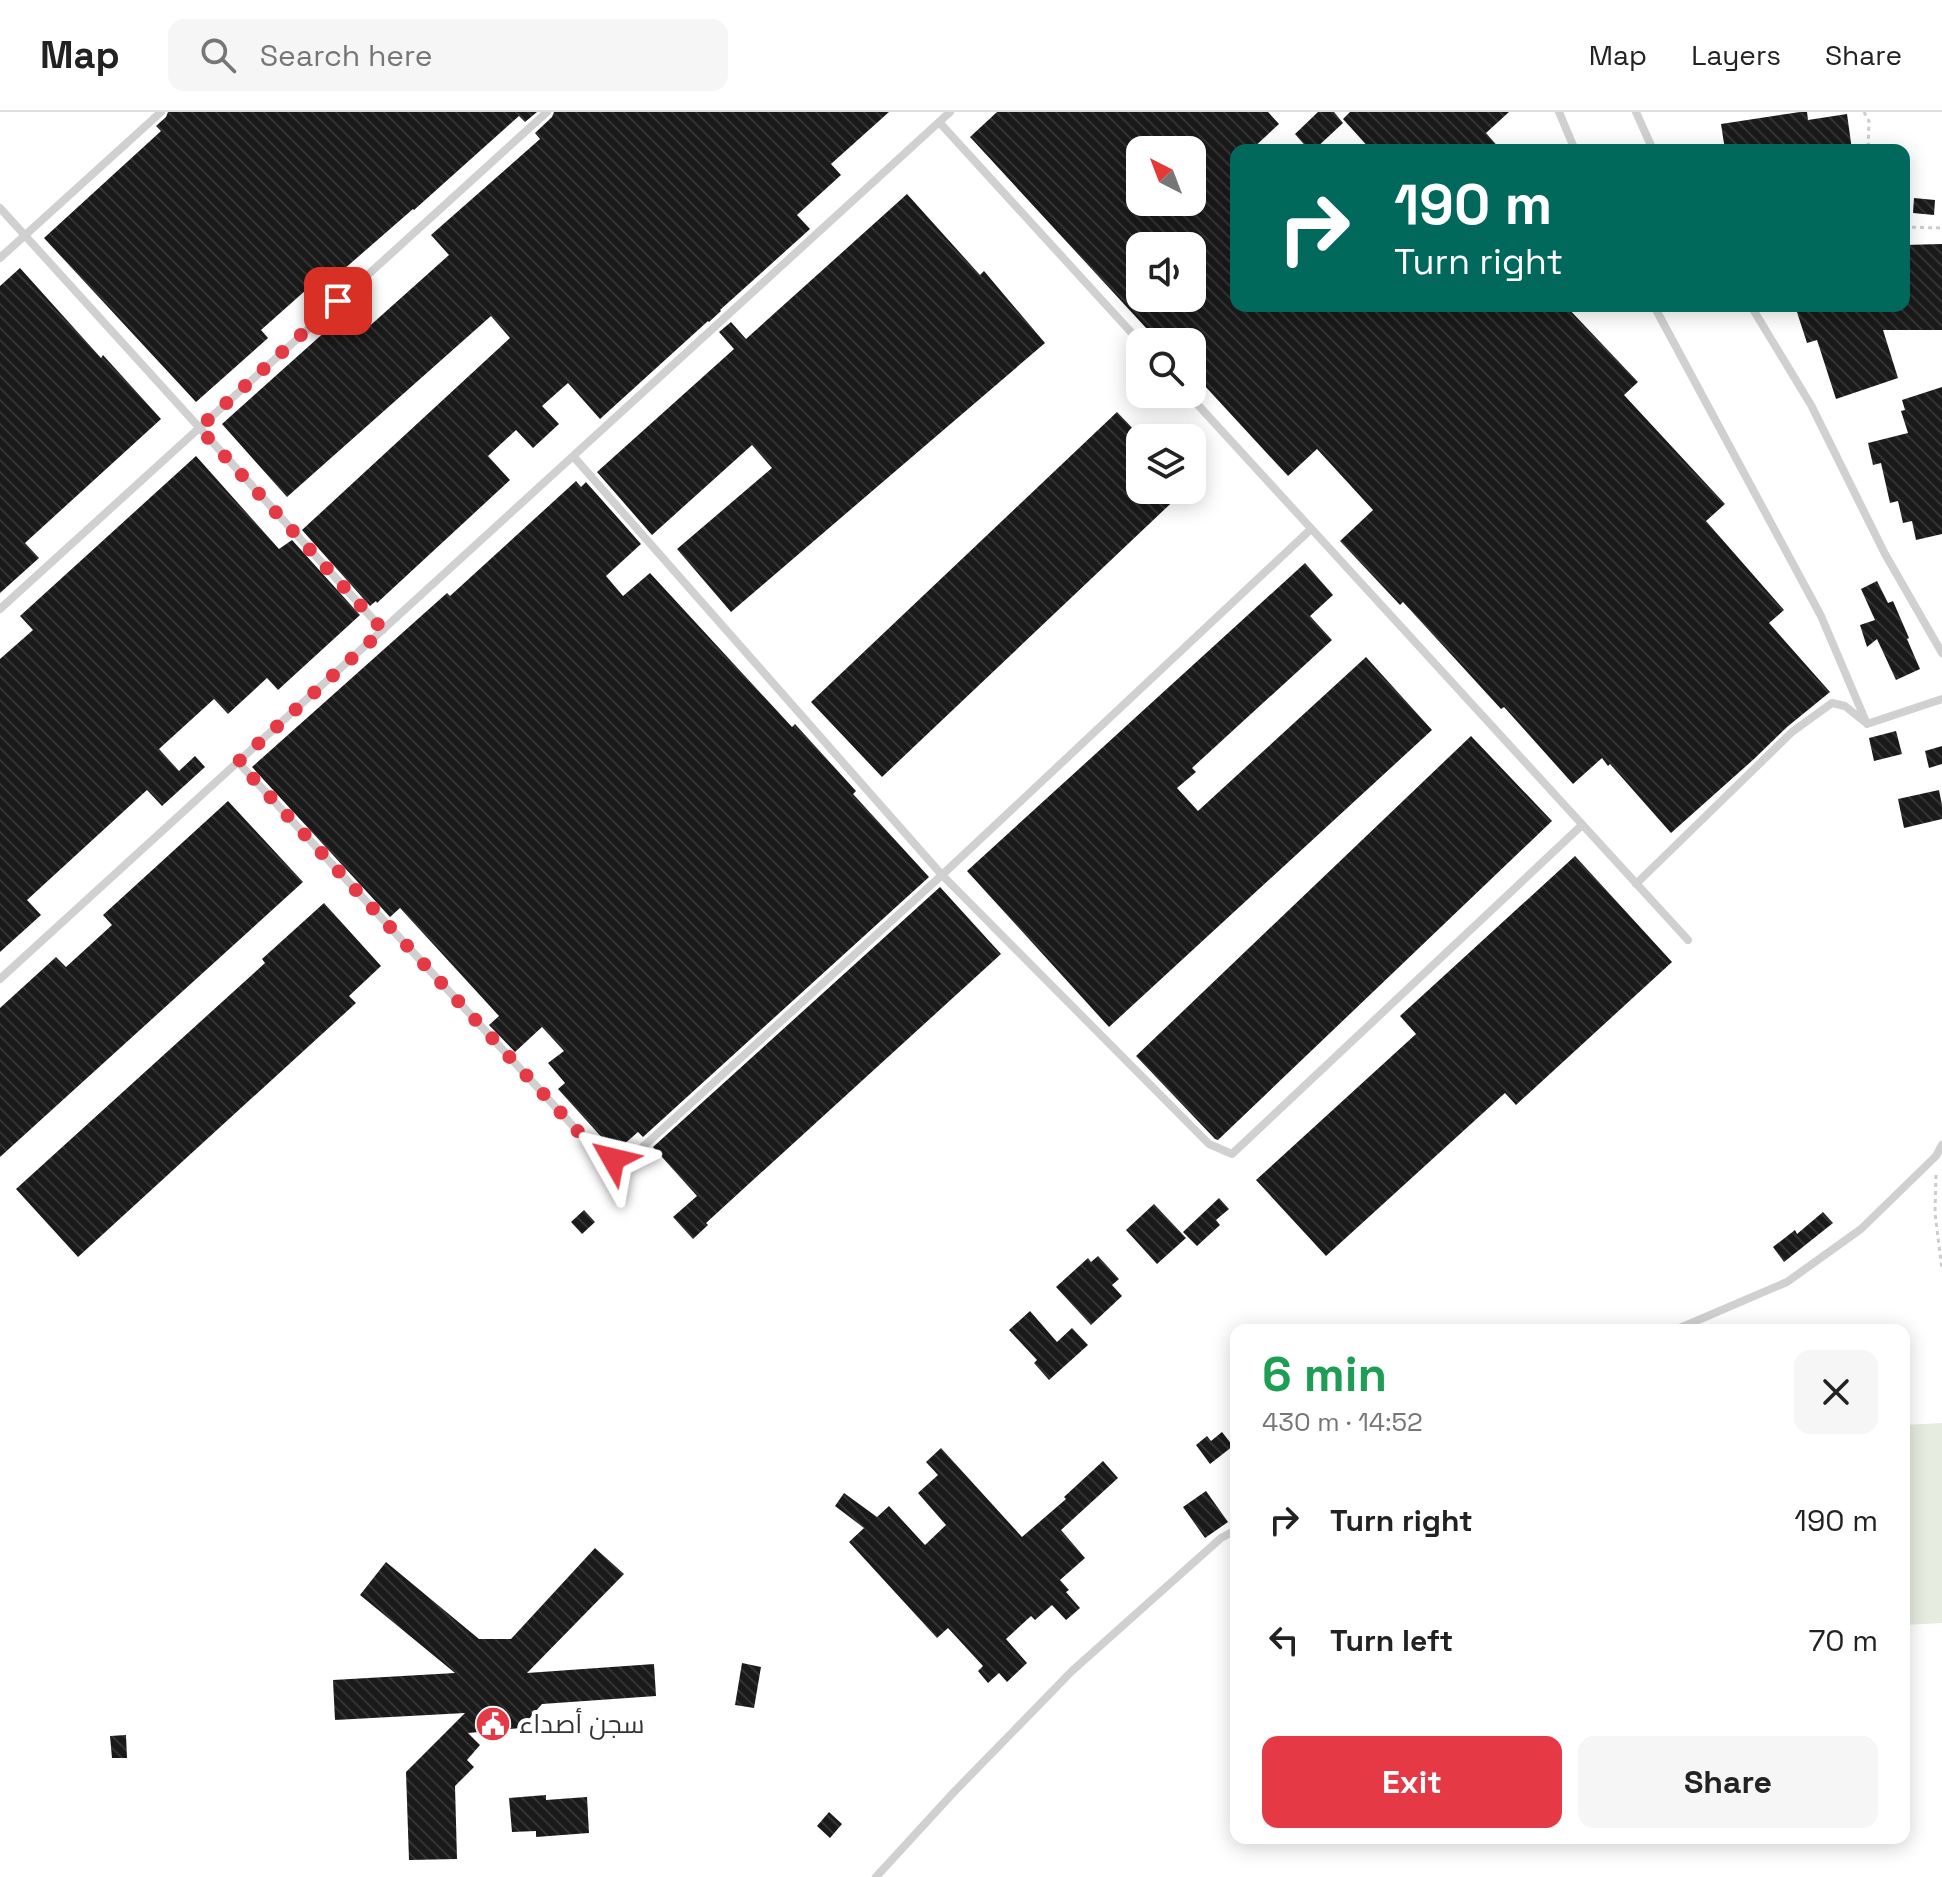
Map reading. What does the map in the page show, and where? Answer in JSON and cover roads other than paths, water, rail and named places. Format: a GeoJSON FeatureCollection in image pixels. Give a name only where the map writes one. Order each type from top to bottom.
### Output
{"type":"FeatureCollection","features":[{"type":"Feature","properties":{"kind":"lane"},"geometry":{"type":"LineString","coordinates":[[0,258],[161,112]]}},
{"type":"Feature","properties":{"kind":"lane"},"geometry":{"type":"LineString","coordinates":[[0,609],[547,112]]}},
{"type":"Feature","properties":{"kind":"lane"},"geometry":{"type":"LineString","coordinates":[[0,979],[950,112]]}},
{"type":"Feature","properties":{"kind":"lane"},"geometry":{"type":"LineString","coordinates":[[1559,112],[1572,144]]}},
{"type":"Feature","properties":{"kind":"lane"},"geometry":{"type":"LineString","coordinates":[[1636,112],[1650,144]]}},
{"type":"Feature","properties":{"kind":"lane"},"geometry":{"type":"LineString","coordinates":[[939,122],[1127,328]]}},
{"type":"Feature","properties":{"kind":"lane"},"geometry":{"type":"LineString","coordinates":[[0,208],[383,630]]}},
{"type":"Feature","properties":{"kind":"lane"},"geometry":{"type":"LineString","coordinates":[[1657,312],[1821,616],[1867,724]]}},
{"type":"Feature","properties":{"kind":"lane"},"geometry":{"type":"LineString","coordinates":[[1755,312],[1811,405],[1882,547],[1942,653]]}},
{"type":"Feature","properties":{"kind":"lane"},"geometry":{"type":"LineString","coordinates":[[1201,408],[1688,940]]}},
{"type":"Feature","properties":{"kind":"lane"},"geometry":{"type":"LineString","coordinates":[[573,456],[942,875],[1209,1144],[1232,1154],[1582,825]]}},
{"type":"Feature","properties":{"kind":"lane"},"geometry":{"type":"LineString","coordinates":[[238,762],[596,1151],[613,1159],[634,1155],[942,875],[1311,529]]}},
{"type":"Feature","properties":{"kind":"lane"},"geometry":{"type":"LineString","coordinates":[[1867,724],[1942,699]]}},
{"type":"Feature","properties":{"kind":"lane"},"geometry":{"type":"LineString","coordinates":[[1636,884],[1792,732],[1832,703],[1845,706],[1867,724]]}},
{"type":"Feature","properties":{"kind":"lane"},"geometry":{"type":"LineString","coordinates":[[1689,1324],[1787,1282],[1861,1229],[1936,1156],[1942,1145]]}},
{"type":"Feature","properties":{"kind":"lane"},"geometry":{"type":"LineString","coordinates":[[876,1877],[1072,1671],[1230,1533]]}},
{"type":"Feature","properties":{"kind":"place","name":"سجن أصداء"},"geometry":{"type":"Point","coordinates":[493,1724]}}]}
